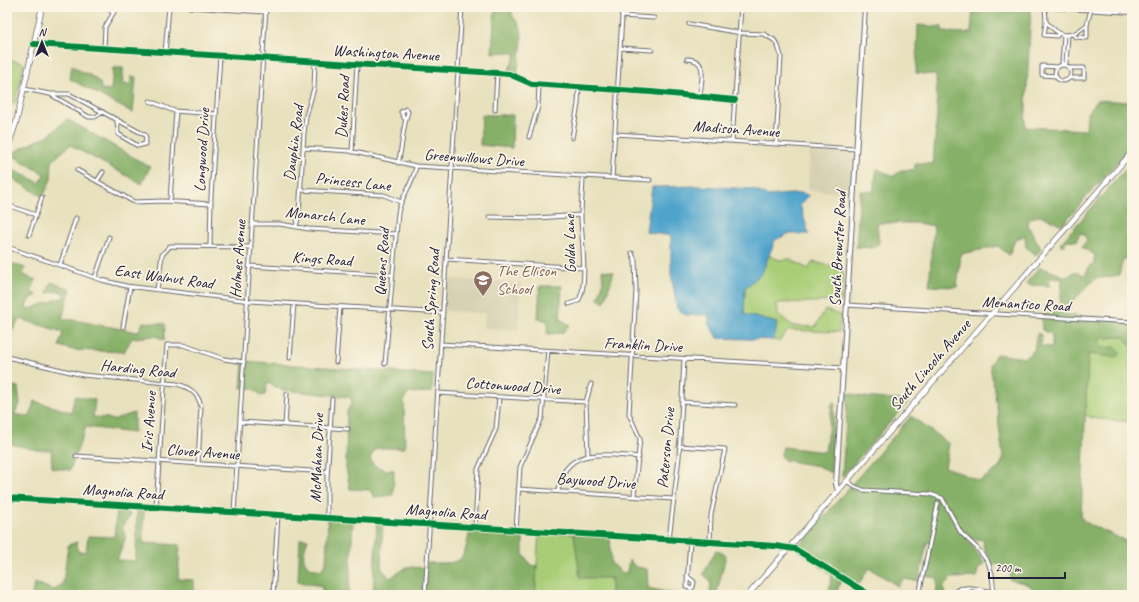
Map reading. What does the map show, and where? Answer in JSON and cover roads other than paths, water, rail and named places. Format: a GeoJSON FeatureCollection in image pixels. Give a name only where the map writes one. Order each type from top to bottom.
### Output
{"type":"FeatureCollection","features":[{"type":"Feature","properties":{"kind":"main road"},"geometry":{"type":"LineString","coordinates":[[7,150],[14,130],[42,7]]}},
{"type":"Feature","properties":{"kind":"main road","name":"South Brewster Road"},"geometry":{"type":"LineString","coordinates":[[838,491],[836,484],[865,7]]}},
{"type":"Feature","properties":{"kind":"main road"},"geometry":{"type":"LineString","coordinates":[[1051,7],[1132,12]]}},
{"type":"Feature","properties":{"kind":"main road","name":"South Lincoln Avenue"},"geometry":{"type":"LineString","coordinates":[[748,595],[1132,152]]}},
{"type":"Feature","properties":{"kind":"street"},"geometry":{"type":"LineString","coordinates":[[107,7],[113,13]]}},
{"type":"Feature","properties":{"kind":"street"},"geometry":{"type":"LineString","coordinates":[[104,49],[105,27],[117,7]]}},
{"type":"Feature","properties":{"kind":"street"},"geometry":{"type":"LineString","coordinates":[[166,53],[169,7]]}},
{"type":"Feature","properties":{"kind":"street"},"geometry":{"type":"LineString","coordinates":[[190,7],[266,12]]}},
{"type":"Feature","properties":{"kind":"street","name":"Holmes Avenue"},"geometry":{"type":"LineString","coordinates":[[234,512],[249,266],[256,196],[266,7]]}},
{"type":"Feature","properties":{"kind":"street","name":"South Spring Road"},"geometry":{"type":"LineString","coordinates":[[425,595],[462,7]]}},
{"type":"Feature","properties":{"kind":"street"},"geometry":{"type":"LineString","coordinates":[[612,178],[622,16],[620,7]]}},
{"type":"Feature","properties":{"kind":"street"},"geometry":{"type":"LineString","coordinates":[[732,141],[741,7]]}},
{"type":"Feature","properties":{"kind":"street"},"geometry":{"type":"LineString","coordinates":[[1044,7],[1046,22],[1044,35],[1057,36],[1058,33]]}},
{"type":"Feature","properties":{"kind":"street"},"geometry":{"type":"LineString","coordinates":[[1074,34],[1075,37],[1087,38],[1087,25],[1091,9]]}},
{"type":"Feature","properties":{"kind":"street"},"geometry":{"type":"LineString","coordinates":[[622,16],[654,18]]}},
{"type":"Feature","properties":{"kind":"street"},"geometry":{"type":"LineString","coordinates":[[1046,22],[1058,33],[1066,35],[1074,34],[1087,25]]}},
{"type":"Feature","properties":{"kind":"street"},"geometry":{"type":"LineString","coordinates":[[689,24],[739,32],[764,34],[774,40],[780,50],[781,56],[776,144]]}},
{"type":"Feature","properties":{"kind":"street"},"geometry":{"type":"LineString","coordinates":[[1064,65],[1066,63],[1066,35]]}},
{"type":"Feature","properties":{"kind":"street","name":"Washington Avenue"},"geometry":{"type":"LineString","coordinates":[[34,44],[497,72],[509,74],[532,84],[539,85],[700,96],[735,100]]}},
{"type":"Feature","properties":{"kind":"street"},"geometry":{"type":"LineString","coordinates":[[620,48],[652,50]]}},
{"type":"Feature","properties":{"kind":"street","name":"Longwood Drive"},"geometry":{"type":"LineString","coordinates":[[210,246],[211,204],[220,56]]}},
{"type":"Feature","properties":{"kind":"street"},"geometry":{"type":"LineString","coordinates":[[687,58],[697,60],[701,64],[702,73],[700,96]]}},
{"type":"Feature","properties":{"kind":"street","name":"Dauphin Road"},"geometry":{"type":"LineString","coordinates":[[296,227],[299,214],[306,116],[314,88],[315,62]]}},
{"type":"Feature","properties":{"kind":"street","name":"Dukes Road"},"geometry":{"type":"LineString","coordinates":[[352,152],[357,64]]}},
{"type":"Feature","properties":{"kind":"street"},"geometry":{"type":"LineString","coordinates":[[1064,65],[1069,68],[1084,68],[1084,78],[1070,78],[1062,81],[1056,76],[1042,75],[1042,66],[1058,67],[1064,65]]}},
{"type":"Feature","properties":{"kind":"street"},"geometry":{"type":"LineString","coordinates":[[1056,76],[1058,67]]}},
{"type":"Feature","properties":{"kind":"street"},"geometry":{"type":"LineString","coordinates":[[1069,68],[1071,72],[1070,78]]}},
{"type":"Feature","properties":{"kind":"street"},"geometry":{"type":"LineString","coordinates":[[495,110],[497,72]]}},
{"type":"Feature","properties":{"kind":"street"},"geometry":{"type":"LineString","coordinates":[[529,137],[539,105],[539,85]]}},
{"type":"Feature","properties":{"kind":"street"},"geometry":{"type":"LineString","coordinates":[[572,138],[578,104],[579,87]]}},
{"type":"Feature","properties":{"kind":"street"},"geometry":{"type":"LineString","coordinates":[[24,89],[50,94],[69,94],[117,119],[144,135],[146,139],[145,144],[138,146],[118,134],[117,119]]}},
{"type":"Feature","properties":{"kind":"street"},"geometry":{"type":"LineString","coordinates":[[50,94],[89,117],[95,117],[103,112]]}},
{"type":"Feature","properties":{"kind":"street"},"geometry":{"type":"LineString","coordinates":[[150,101],[176,111],[216,114]]}},
{"type":"Feature","properties":{"kind":"street"},"geometry":{"type":"LineString","coordinates":[[398,163],[403,146],[404,124],[408,113],[406,109],[401,112],[404,118]]}},
{"type":"Feature","properties":{"kind":"street"},"geometry":{"type":"LineString","coordinates":[[170,201],[176,111]]}},
{"type":"Feature","properties":{"kind":"street"},"geometry":{"type":"LineString","coordinates":[[7,129],[14,130]]}},
{"type":"Feature","properties":{"kind":"street","name":"Madison Avenue"},"geometry":{"type":"LineString","coordinates":[[615,134],[856,149]]}},
{"type":"Feature","properties":{"kind":"street","name":"Greenwillows Drive"},"geometry":{"type":"LineString","coordinates":[[303,148],[352,152],[416,166],[650,180]]}},
{"type":"Feature","properties":{"kind":"street","name":"Queens Road"},"geometry":{"type":"LineString","coordinates":[[385,364],[398,213],[401,202],[411,186],[416,166]]}},
{"type":"Feature","properties":{"kind":"street"},"geometry":{"type":"LineString","coordinates":[[77,170],[134,202],[170,201],[211,204]]}},
{"type":"Feature","properties":{"kind":"street"},"geometry":{"type":"LineString","coordinates":[[97,182],[103,172]]}},
{"type":"Feature","properties":{"kind":"street","name":"Golda Lane"},"geometry":{"type":"LineString","coordinates":[[569,304],[576,303],[581,296],[584,268],[581,216],[584,176]]}},
{"type":"Feature","properties":{"kind":"street","name":"Princess Lane"},"geometry":{"type":"LineString","coordinates":[[301,190],[384,195],[401,202]]}},
{"type":"Feature","properties":{"kind":"street"},"geometry":{"type":"LineString","coordinates":[[29,235],[42,197]]}},
{"type":"Feature","properties":{"kind":"street"},"geometry":{"type":"LineString","coordinates":[[7,205],[36,215]]}},
{"type":"Feature","properties":{"kind":"street"},"geometry":{"type":"LineString","coordinates":[[489,217],[536,218],[581,216]]}},
{"type":"Feature","properties":{"kind":"street"},"geometry":{"type":"LineString","coordinates":[[60,265],[76,218]]}},
{"type":"Feature","properties":{"kind":"street","name":"Monarch Lane"},"geometry":{"type":"LineString","coordinates":[[252,224],[280,224],[296,227],[396,234]]}},
{"type":"Feature","properties":{"kind":"street"},"geometry":{"type":"LineString","coordinates":[[95,278],[109,237]]}},
{"type":"Feature","properties":{"kind":"street"},"geometry":{"type":"LineString","coordinates":[[157,290],[161,259],[168,247],[175,245],[251,247]]}},
{"type":"Feature","properties":{"kind":"street","name":"East Walnut Road"},"geometry":{"type":"LineString","coordinates":[[7,247],[95,278],[130,287],[247,301],[443,313]]}},
{"type":"Feature","properties":{"kind":"street"},"geometry":{"type":"LineString","coordinates":[[632,253],[635,260],[636,291],[629,414],[640,439],[634,496]]}},
{"type":"Feature","properties":{"kind":"street"},"geometry":{"type":"LineString","coordinates":[[446,259],[584,268]]}},
{"type":"Feature","properties":{"kind":"street","name":"Kings Road"},"geometry":{"type":"LineString","coordinates":[[249,266],[393,275]]}},
{"type":"Feature","properties":{"kind":"street"},"geometry":{"type":"LineString","coordinates":[[123,327],[130,287]]}},
{"type":"Feature","properties":{"kind":"street"},"geometry":{"type":"LineString","coordinates":[[290,358],[294,304]]}},
{"type":"Feature","properties":{"kind":"street","name":"Menantico Road"},"geometry":{"type":"LineString","coordinates":[[847,305],[1132,322]]}},
{"type":"Feature","properties":{"kind":"street"},"geometry":{"type":"LineString","coordinates":[[336,362],[340,307]]}},
{"type":"Feature","properties":{"kind":"street","name":"Iris Avenue"},"geometry":{"type":"LineString","coordinates":[[156,507],[166,346],[168,343],[189,346],[224,359],[244,362]]}},
{"type":"Feature","properties":{"kind":"street","name":"Franklin Drive"},"geometry":{"type":"LineString","coordinates":[[441,344],[843,368]]}},
{"type":"Feature","properties":{"kind":"street"},"geometry":{"type":"LineString","coordinates":[[516,530],[518,488],[522,459],[542,421],[548,351]]}},
{"type":"Feature","properties":{"kind":"street","name":"Harding Road"},"geometry":{"type":"LineString","coordinates":[[7,357],[83,375],[129,378],[188,388],[194,392],[200,403],[198,464]]}},
{"type":"Feature","properties":{"kind":"street","name":"Paterson Drive"},"geometry":{"type":"LineString","coordinates":[[669,539],[679,446],[684,359]]}},
{"type":"Feature","properties":{"kind":"street"},"geometry":{"type":"LineString","coordinates":[[588,455],[586,402],[591,384]]}},
{"type":"Feature","properties":{"kind":"street","name":"Cottonwood Drive"},"geometry":{"type":"LineString","coordinates":[[438,393],[586,402]]}},
{"type":"Feature","properties":{"kind":"street"},"geometry":{"type":"LineString","coordinates":[[285,425],[287,394]]}},
{"type":"Feature","properties":{"kind":"street"},"geometry":{"type":"LineString","coordinates":[[475,527],[478,469],[496,429],[499,397]]}},
{"type":"Feature","properties":{"kind":"street","name":"McMahan Drive"},"geometry":{"type":"LineString","coordinates":[[327,518],[327,472],[332,399]]}},
{"type":"Feature","properties":{"kind":"street"},"geometry":{"type":"LineString","coordinates":[[682,402],[735,405]]}},
{"type":"Feature","properties":{"kind":"street"},"geometry":{"type":"LineString","coordinates":[[240,422],[348,429]]}},
{"type":"Feature","properties":{"kind":"street"},"geometry":{"type":"LineString","coordinates":[[679,446],[724,449],[711,515],[710,542]]}},
{"type":"Feature","properties":{"kind":"street"},"geometry":{"type":"LineString","coordinates":[[558,491],[562,476],[574,460],[588,455],[639,457]]}},
{"type":"Feature","properties":{"kind":"street","name":"Clover Avenue"},"geometry":{"type":"LineString","coordinates":[[76,456],[327,472]]}},
{"type":"Feature","properties":{"kind":"street"},"geometry":{"type":"LineString","coordinates":[[847,481],[855,487],[863,490],[930,494],[942,498],[961,533],[978,548],[988,562],[992,574],[993,593]]}},
{"type":"Feature","properties":{"kind":"street","name":"Baywood Drive"},"geometry":{"type":"LineString","coordinates":[[518,488],[673,498]]}},
{"type":"Feature","properties":{"kind":"street","name":"Magnolia Road"},"geometry":{"type":"LineString","coordinates":[[7,498],[789,547],[795,549],[870,595]]}},
{"type":"Feature","properties":{"kind":"street"},"geometry":{"type":"LineString","coordinates":[[919,595],[938,503]]}},
{"type":"Feature","properties":{"kind":"street"},"geometry":{"type":"LineString","coordinates":[[273,595],[278,515]]}},
{"type":"Feature","properties":{"kind":"street"},"geometry":{"type":"LineString","coordinates":[[688,576],[690,540]]}},
{"type":"Feature","properties":{"kind":"street"},"geometry":{"type":"LineString","coordinates":[[965,588],[966,595]]}},
{"type":"Feature","properties":{"kind":"street"},"geometry":{"type":"LineString","coordinates":[[957,595],[958,589],[965,588],[973,588],[993,593],[1022,595]]}},
{"type":"Feature","properties":{"kind":"water"},"geometry":{"type":"Polygon","coordinates":[[[699,186],[752,189],[768,196],[802,193],[809,196],[800,205],[809,234],[788,234],[775,240],[762,273],[745,288],[744,314],[777,323],[774,340],[718,338],[709,325],[709,315],[686,315],[677,309],[671,273],[671,236],[646,232],[652,187],[699,186]]]}},
{"type":"Feature","properties":{"kind":"place","name":"The Ellison School"},"geometry":{"type":"Point","coordinates":[483,297]}}]}
